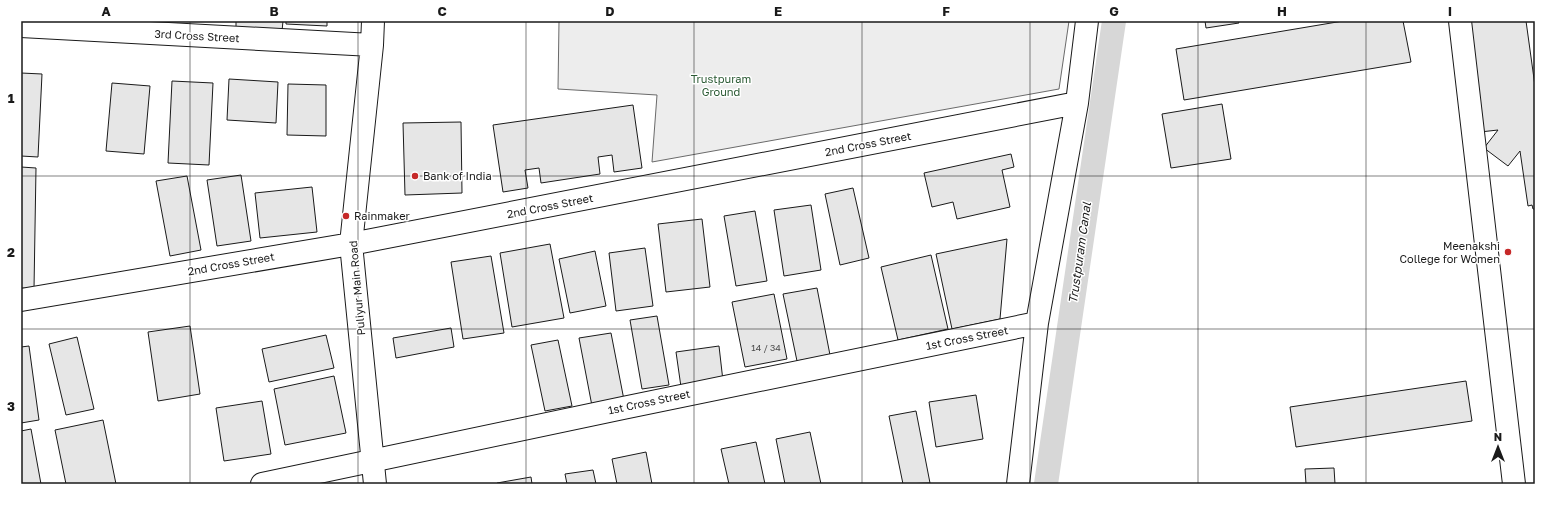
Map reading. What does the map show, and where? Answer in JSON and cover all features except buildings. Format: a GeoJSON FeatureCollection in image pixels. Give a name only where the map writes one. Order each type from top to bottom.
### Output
{"type":"FeatureCollection","features":[{"type":"Feature","properties":{"kind":"street","name":"Puliyur Main Road"},"geometry":{"type":"LineString","coordinates":[[373,21],[372,45],[351,244],[375,484]]}},
{"type":"Feature","properties":{"kind":"street"},"geometry":{"type":"LineString","coordinates":[[1018,484],[1037,323],[1077,103],[1087,21]]}},
{"type":"Feature","properties":{"kind":"street"},"geometry":{"type":"LineString","coordinates":[[1460,21],[1514,484]]}},
{"type":"Feature","properties":{"kind":"street","name":"3rd Cross Street"},"geometry":{"type":"LineString","coordinates":[[21,26],[372,45]]}},
{"type":"Feature","properties":{"kind":"street","name":"2nd Cross Street"},"geometry":{"type":"LineString","coordinates":[[21,300],[351,244],[1077,103]]}},
{"type":"Feature","properties":{"kind":"street","name":"1st Cross Street"},"geometry":{"type":"LineString","coordinates":[[262,484],[1037,323]]}},
{"type":"Feature","properties":{"kind":"shaded area","name":"Trustpuram Ground"},"geometry":{"type":"Polygon","coordinates":[[[559,21],[1069,21],[1059,89],[652,162],[657,95],[558,89],[559,21]]]}},
{"type":"Feature","properties":{"kind":"waterway","name":"Trustpuram Canal"},"geometry":{"type":"LineString","coordinates":[[1046,484],[1114,21]]}},
{"type":"Feature","properties":{"kind":"place","name":"Bank of India"},"geometry":{"type":"Point","coordinates":[415,176]}},
{"type":"Feature","properties":{"kind":"place","name":"Rainmaker"},"geometry":{"type":"Point","coordinates":[346,216]}},
{"type":"Feature","properties":{"kind":"place","name":"Meenakshi College for Women"},"geometry":{"type":"Point","coordinates":[1508,252]}}]}
